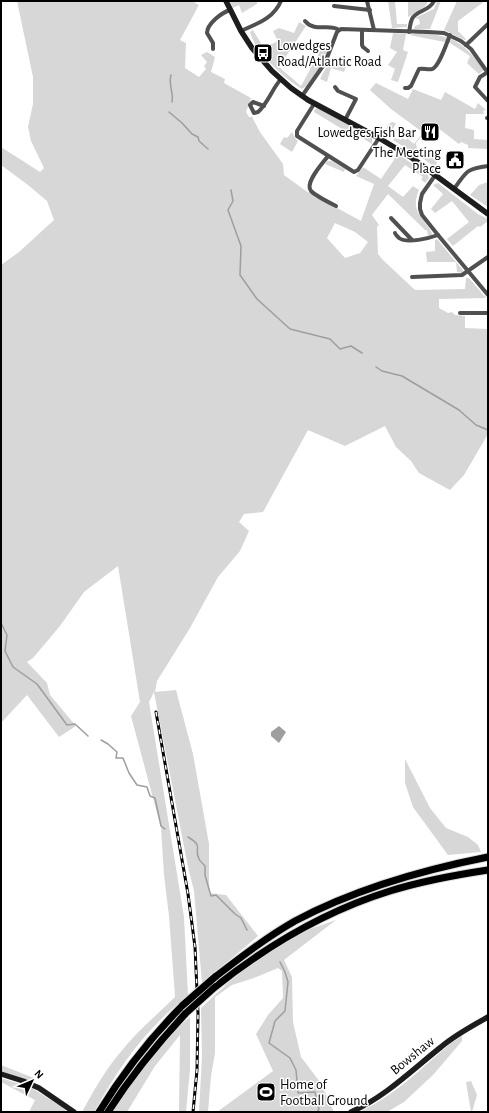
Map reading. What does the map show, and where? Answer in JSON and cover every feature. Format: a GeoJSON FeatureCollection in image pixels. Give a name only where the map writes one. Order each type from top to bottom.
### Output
{"type":"FeatureCollection","features":[{"type":"Feature","properties":{"kind":"highway"},"geometry":{"type":"LineString","coordinates":[[99,1112],[129,1067],[161,1028],[183,1005],[241,956],[270,936],[296,921],[328,906],[402,877],[485,857]]}},
{"type":"Feature","properties":{"kind":"highway"},"geometry":{"type":"LineString","coordinates":[[108,1112],[134,1074],[159,1042],[186,1013],[244,964],[272,945],[327,916],[390,891],[439,878],[488,870]]}},
{"type":"Feature","properties":{"kind":"street"},"geometry":{"type":"LineString","coordinates":[[226,1],[241,31],[264,63],[281,79],[314,104],[379,138],[412,158],[436,174],[488,214]]}},
{"type":"Feature","properties":{"kind":"street"},"geometry":{"type":"LineString","coordinates":[[241,31],[270,16],[278,9],[281,1]]}},
{"type":"Feature","properties":{"kind":"street"},"geometry":{"type":"LineString","coordinates":[[368,1],[374,30]]}},
{"type":"Feature","properties":{"kind":"street"},"geometry":{"type":"LineString","coordinates":[[410,32],[412,19],[414,16],[431,7],[434,1]]}},
{"type":"Feature","properties":{"kind":"street"},"geometry":{"type":"LineString","coordinates":[[334,6],[370,10]]}},
{"type":"Feature","properties":{"kind":"street"},"geometry":{"type":"LineString","coordinates":[[213,50],[213,43],[207,33],[208,28],[223,13],[230,10]]}},
{"type":"Feature","properties":{"kind":"street"},"geometry":{"type":"LineString","coordinates":[[305,21],[314,27],[335,28],[339,30],[437,32],[450,35],[466,45],[475,54],[488,73],[480,77],[475,86],[488,101]]}},
{"type":"Feature","properties":{"kind":"street"},"geometry":{"type":"LineString","coordinates":[[466,45],[488,24]]}},
{"type":"Feature","properties":{"kind":"street"},"geometry":{"type":"LineString","coordinates":[[302,96],[325,63],[339,30]]}},
{"type":"Feature","properties":{"kind":"street"},"geometry":{"type":"LineString","coordinates":[[362,30],[362,45],[363,48],[368,51]]}},
{"type":"Feature","properties":{"kind":"street"},"geometry":{"type":"LineString","coordinates":[[404,88],[410,88],[419,69],[431,69],[435,67],[444,51],[450,35]]}},
{"type":"Feature","properties":{"kind":"street"},"geometry":{"type":"LineString","coordinates":[[264,106],[281,79]]}},
{"type":"Feature","properties":{"kind":"street"},"geometry":{"type":"LineString","coordinates":[[335,87],[338,91],[358,100],[345,120]]}},
{"type":"Feature","properties":{"kind":"street"},"geometry":{"type":"LineString","coordinates":[[314,104],[297,131],[297,136],[354,172],[356,172],[379,138]]}},
{"type":"Feature","properties":{"kind":"street"},"geometry":{"type":"LineString","coordinates":[[328,156],[311,179],[309,186],[311,191],[336,206]]}},
{"type":"Feature","properties":{"kind":"street"},"geometry":{"type":"LineString","coordinates":[[454,189],[471,168],[488,166]]}},
{"type":"Feature","properties":{"kind":"street"},"geometry":{"type":"LineString","coordinates":[[436,174],[422,194],[420,203],[422,214],[488,295]]}},
{"type":"Feature","properties":{"kind":"street"},"geometry":{"type":"LineString","coordinates":[[391,218],[412,240]]}},
{"type":"Feature","properties":{"kind":"street"},"geometry":{"type":"LineString","coordinates":[[395,234],[402,239],[412,240],[438,235]]}},
{"type":"Feature","properties":{"kind":"street"},"geometry":{"type":"LineString","coordinates":[[412,277],[459,276],[488,257]]}},
{"type":"Feature","properties":{"kind":"street"},"geometry":{"type":"LineString","coordinates":[[460,313],[488,312]]}},
{"type":"Feature","properties":{"kind":"street","name":"Bowshaw"},"geometry":{"type":"LineString","coordinates":[[351,1112],[363,1107],[392,1086],[448,1041],[488,1017]]}},
{"type":"Feature","properties":{"kind":"street"},"geometry":{"type":"LineString","coordinates":[[1,1074],[39,1088],[74,1112]]}},
{"type":"Feature","properties":{"kind":"shaded area"},"geometry":{"type":"Polygon","coordinates":[[[17,1],[192,1],[199,5],[180,40],[186,43],[185,68],[199,77],[206,69],[204,66],[207,62],[201,55],[207,52],[215,57],[211,72],[225,79],[224,83],[251,98],[246,112],[249,117],[252,117],[260,132],[283,164],[284,175],[306,191],[361,221],[374,184],[356,176],[363,167],[381,179],[398,154],[428,175],[429,178],[425,183],[421,179],[423,177],[405,165],[388,186],[403,197],[413,186],[419,190],[416,203],[418,213],[432,235],[428,236],[427,230],[425,230],[388,194],[372,215],[379,225],[377,227],[378,254],[415,290],[465,289],[466,278],[469,278],[486,298],[439,299],[439,308],[448,313],[452,312],[455,315],[465,316],[465,328],[488,329],[488,434],[464,475],[450,490],[419,473],[411,461],[396,447],[385,426],[345,446],[308,430],[263,512],[244,514],[239,522],[249,531],[240,551],[218,577],[190,628],[157,681],[155,692],[176,690],[193,754],[209,844],[209,893],[226,895],[258,936],[202,983],[194,891],[154,692],[149,702],[184,917],[188,995],[159,1021],[135,1049],[124,1063],[94,1112],[82,1112],[108,1068],[125,1046],[175,997],[161,828],[131,716],[140,702],[118,566],[84,592],[60,626],[33,658],[27,662],[47,683],[50,695],[76,726],[59,737],[27,695],[1,723],[1,265],[19,252],[54,220],[47,201],[1,165],[1,147],[40,172],[44,168],[31,141],[28,127],[33,104],[33,77],[17,1]],[[335,223],[327,238],[345,258],[360,253],[368,242],[355,232],[335,223]]]}},
{"type":"Feature","properties":{"kind":"shaded area"},"geometry":{"type":"Polygon","coordinates":[[[230,1],[257,1],[257,4],[242,13],[239,5],[233,8],[230,1]]]}},
{"type":"Feature","properties":{"kind":"shaded area"},"geometry":{"type":"Polygon","coordinates":[[[388,1],[395,1],[397,24],[407,24],[407,27],[392,28],[388,1]]]}},
{"type":"Feature","properties":{"kind":"shaded area"},"geometry":{"type":"Polygon","coordinates":[[[408,1],[428,1],[423,8],[409,17],[408,1]]]}},
{"type":"Feature","properties":{"kind":"shaded area"},"geometry":{"type":"Polygon","coordinates":[[[437,1],[441,1],[430,29],[414,29],[415,26],[420,24],[419,19],[416,19],[417,17],[434,9],[437,1]]]}},
{"type":"Feature","properties":{"kind":"shaded area"},"geometry":{"type":"Polygon","coordinates":[[[457,1],[485,1],[458,21],[458,31],[466,39],[465,40],[444,30],[457,1]]]}},
{"type":"Feature","properties":{"kind":"shaded area"},"geometry":{"type":"Polygon","coordinates":[[[299,22],[306,26],[279,67],[301,86],[323,46],[331,43],[320,69],[311,81],[302,89],[287,79],[264,56],[253,40],[250,32],[253,30],[264,48],[278,41],[273,31],[279,28],[294,33],[299,22]]]}},
{"type":"Feature","properties":{"kind":"shaded area"},"geometry":{"type":"Polygon","coordinates":[[[393,33],[406,34],[403,50],[408,52],[398,82],[391,80],[395,69],[388,65],[397,52],[390,48],[393,33]]]}},
{"type":"Feature","properties":{"kind":"shaded area"},"geometry":{"type":"Polygon","coordinates":[[[418,33],[449,38],[470,53],[484,70],[479,74],[467,63],[470,56],[450,43],[409,35],[418,33]]]}},
{"type":"Feature","properties":{"kind":"shaded area"},"geometry":{"type":"Polygon","coordinates":[[[331,58],[347,64],[344,72],[331,68],[327,82],[320,79],[331,58]]]}},
{"type":"Feature","properties":{"kind":"shaded area"},"geometry":{"type":"Polygon","coordinates":[[[376,83],[408,99],[413,89],[441,100],[445,92],[475,109],[478,103],[486,110],[483,111],[484,114],[466,114],[465,128],[474,130],[474,139],[488,140],[488,149],[468,148],[468,145],[461,142],[459,144],[434,125],[425,134],[391,109],[370,90],[376,83]]]}},
{"type":"Feature","properties":{"kind":"shaded area"},"geometry":{"type":"Polygon","coordinates":[[[318,108],[372,137],[372,144],[349,130],[347,132],[314,112],[315,109],[318,108]]]}},
{"type":"Feature","properties":{"kind":"shaded area"},"geometry":{"type":"Polygon","coordinates":[[[392,122],[396,123],[392,131],[394,133],[390,139],[384,134],[388,125],[392,122]]]}},
{"type":"Feature","properties":{"kind":"shaded area"},"geometry":{"type":"Polygon","coordinates":[[[292,132],[298,141],[292,152],[280,144],[284,137],[287,138],[292,132]]]}},
{"type":"Feature","properties":{"kind":"shaded area"},"geometry":{"type":"Polygon","coordinates":[[[422,134],[424,137],[422,136],[416,143],[417,149],[412,152],[393,140],[395,138],[401,140],[402,138],[406,140],[407,138],[414,144],[422,134]]]}},
{"type":"Feature","properties":{"kind":"shaded area"},"geometry":{"type":"Polygon","coordinates":[[[424,150],[430,152],[436,158],[436,165],[433,166],[420,156],[420,153],[424,150]]]}},
{"type":"Feature","properties":{"kind":"shaded area"},"geometry":{"type":"Polygon","coordinates":[[[327,161],[332,161],[345,169],[344,172],[325,164],[327,161]]]}},
{"type":"Feature","properties":{"kind":"shaded area"},"geometry":{"type":"Polygon","coordinates":[[[488,182],[488,207],[470,195],[479,185],[488,182]]]}},
{"type":"Feature","properties":{"kind":"shaded area"},"geometry":{"type":"Polygon","coordinates":[[[438,183],[478,214],[488,219],[488,221],[480,227],[478,226],[453,246],[447,239],[469,222],[452,201],[435,213],[431,209],[443,194],[433,185],[438,183]]]}},
{"type":"Feature","properties":{"kind":"shaded area"},"geometry":{"type":"Polygon","coordinates":[[[437,239],[462,269],[462,273],[457,272],[456,262],[427,262],[426,252],[435,251],[435,240],[437,239]]]}},
{"type":"Feature","properties":{"kind":"shaded area"},"geometry":{"type":"Polygon","coordinates":[[[279,726],[286,732],[279,743],[271,736],[271,732],[279,726]]]}},
{"type":"Feature","properties":{"kind":"shaded area"},"geometry":{"type":"Polygon","coordinates":[[[405,759],[430,808],[446,828],[468,837],[478,845],[481,852],[448,855],[413,807],[405,783],[405,759]]]}},
{"type":"Feature","properties":{"kind":"shaded area"},"geometry":{"type":"Polygon","coordinates":[[[336,920],[284,960],[292,977],[293,1022],[301,1057],[320,1082],[334,1112],[217,1112],[273,1071],[256,1034],[268,1015],[283,998],[282,971],[278,968],[232,985],[215,997],[215,1053],[211,1076],[208,1112],[199,1112],[202,1056],[201,1008],[229,982],[277,947],[310,929],[336,920]]]}},
{"type":"Feature","properties":{"kind":"shaded area"},"geometry":{"type":"Polygon","coordinates":[[[190,1017],[190,1069],[186,1112],[179,1112],[180,1035],[155,1066],[127,1112],[113,1112],[157,1050],[178,1027],[190,1017]]]}},
{"type":"Feature","properties":{"kind":"shaded area"},"geometry":{"type":"Polygon","coordinates":[[[462,1036],[462,1041],[433,1075],[404,1102],[387,1112],[359,1112],[372,1106],[396,1090],[451,1043],[462,1036]]]}},
{"type":"Feature","properties":{"kind":"shaded area"},"geometry":{"type":"Polygon","coordinates":[[[1,1065],[34,1078],[34,1082],[1,1071],[1,1065]]]}},
{"type":"Feature","properties":{"kind":"shaded area"},"geometry":{"type":"Polygon","coordinates":[[[1,1078],[32,1088],[65,1109],[65,1112],[29,1112],[35,1100],[1,1082],[1,1078]]]}},
{"type":"Feature","properties":{"kind":"shaded area"},"geometry":{"type":"Polygon","coordinates":[[[471,1081],[477,1095],[472,1112],[466,1082],[471,1081]]]}},
{"type":"Feature","properties":{"kind":"waterway"},"geometry":{"type":"LineString","coordinates":[[171,75],[170,82],[172,102]]}},
{"type":"Feature","properties":{"kind":"waterway"},"geometry":{"type":"LineString","coordinates":[[169,112],[192,134],[198,137],[199,141],[208,149]]}},
{"type":"Feature","properties":{"kind":"waterway"},"geometry":{"type":"LineString","coordinates":[[231,190],[233,201],[228,210],[241,246],[240,275],[257,299],[290,329],[330,339],[340,349],[351,346],[362,353]]}},
{"type":"Feature","properties":{"kind":"waterway"},"geometry":{"type":"LineString","coordinates":[[376,367],[382,371],[402,376],[459,410],[476,425],[488,430]]}},
{"type":"Feature","properties":{"kind":"waterway"},"geometry":{"type":"LineString","coordinates":[[1,623],[7,635],[5,651],[13,667],[37,684],[67,725],[75,724],[88,736]]}},
{"type":"Feature","properties":{"kind":"waterway"},"geometry":{"type":"LineString","coordinates":[[101,740],[117,752],[116,758],[123,758],[129,773],[137,785],[147,787],[150,796],[155,798],[161,826],[165,829]]}},
{"type":"Feature","properties":{"kind":"waterway"},"geometry":{"type":"LineString","coordinates":[[188,837],[197,845],[199,860],[205,866],[205,875],[211,896],[216,895],[241,918],[247,930]]}},
{"type":"Feature","properties":{"kind":"waterway"},"geometry":{"type":"LineString","coordinates":[[280,962],[288,982],[285,1011],[275,1021],[269,1043],[290,1058],[296,1070],[298,1093],[315,1092],[319,1109],[317,1112]]}},
{"type":"Feature","properties":{"kind":"railway"},"geometry":{"type":"LineString","coordinates":[[156,712],[188,894],[195,947],[198,1013],[197,1070],[193,1112]]}},
{"type":"Feature","properties":{"kind":"place","name":"Lowedges Road/Atlantic Road"},"geometry":{"type":"Point","coordinates":[263,53]}},
{"type":"Feature","properties":{"kind":"place","name":"Lowedges Fish Bar"},"geometry":{"type":"Point","coordinates":[430,132]}},
{"type":"Feature","properties":{"kind":"place","name":"The Meeting Place"},"geometry":{"type":"Point","coordinates":[455,160]}},
{"type":"Feature","properties":{"kind":"place","name":"Home of Football Ground"},"geometry":{"type":"Point","coordinates":[266,1092]}}]}
